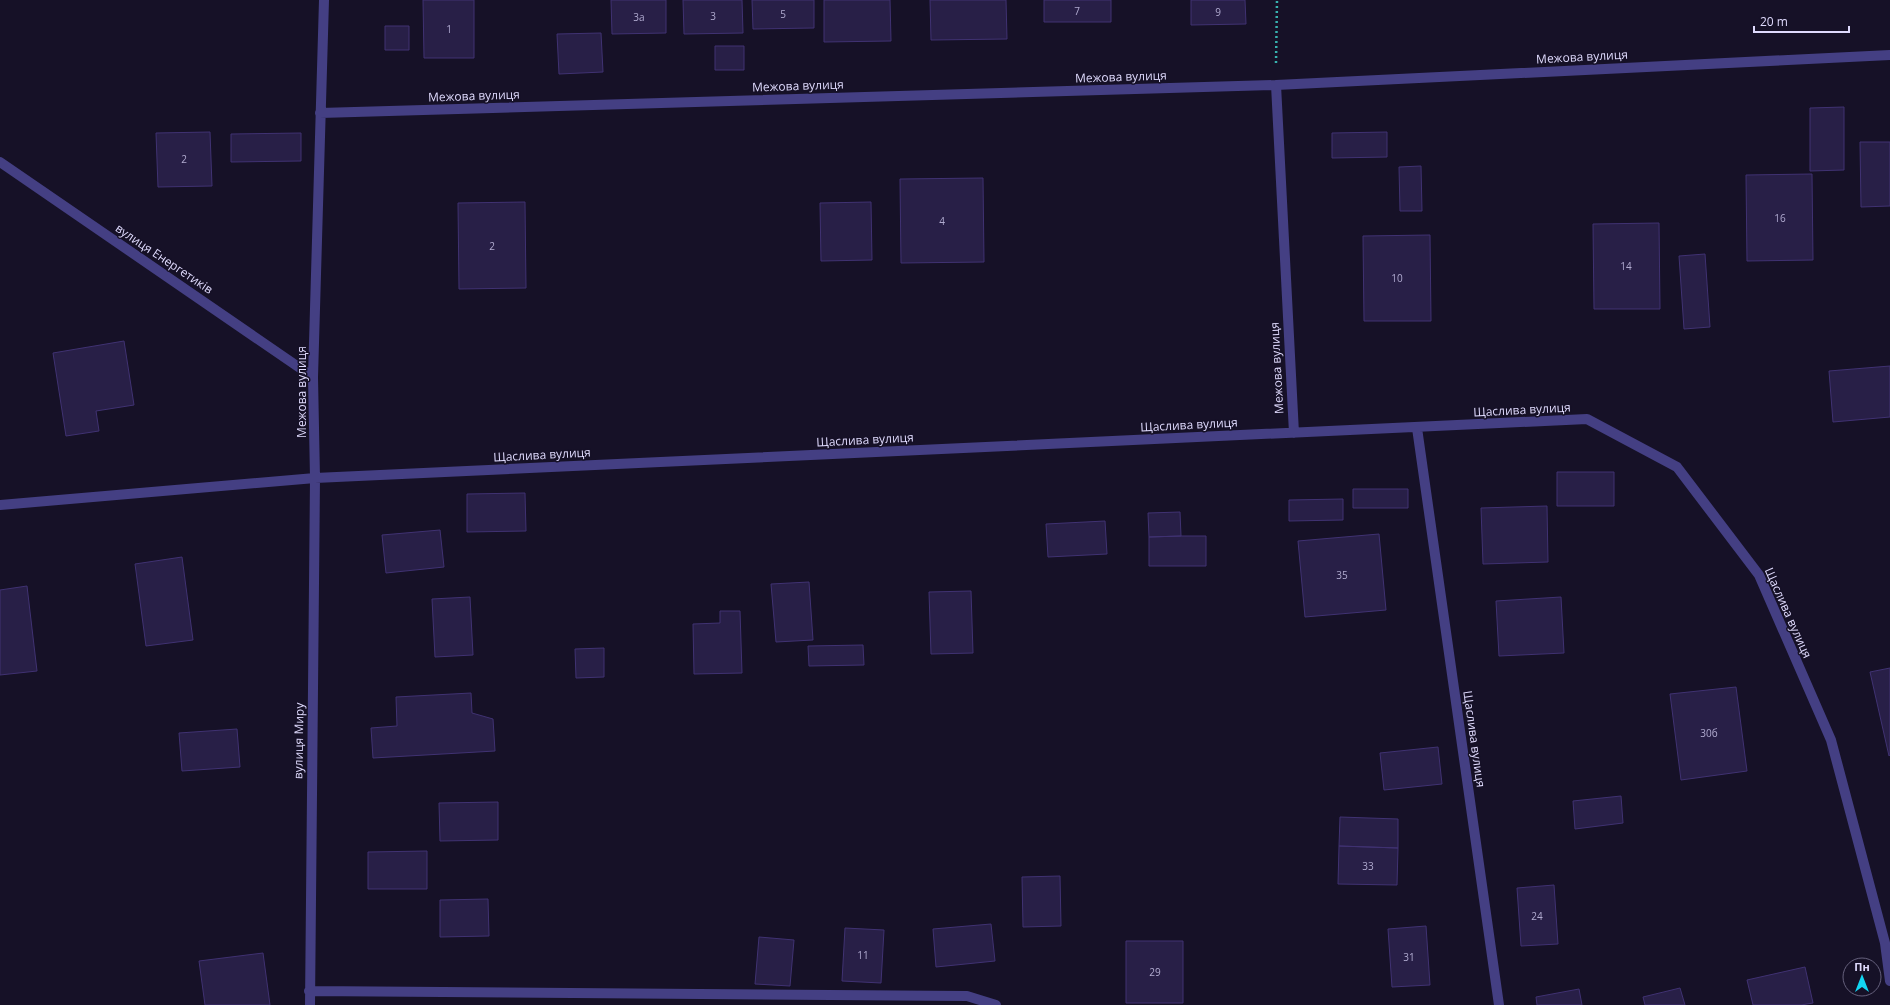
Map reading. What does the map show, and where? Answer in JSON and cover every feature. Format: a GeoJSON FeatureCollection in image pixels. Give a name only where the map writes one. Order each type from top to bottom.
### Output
{"type":"FeatureCollection","features":[{"type":"Feature","properties":{"kind":"street","name":"Межова вулиця"},"geometry":{"type":"LineString","coordinates":[[315,478],[313,377],[324,0]]}},
{"type":"Feature","properties":{"kind":"street","name":"Межова вулиця"},"geometry":{"type":"LineString","coordinates":[[320,113],[1276,85],[1890,54]]}},
{"type":"Feature","properties":{"kind":"street","name":"Межова вулиця"},"geometry":{"type":"LineString","coordinates":[[1276,85],[1294,433]]}},
{"type":"Feature","properties":{"kind":"street","name":"вулиця Енергетиків"},"geometry":{"type":"LineString","coordinates":[[0,162],[313,377]]}},
{"type":"Feature","properties":{"kind":"street","name":"Щаслива вулиця"},"geometry":{"type":"LineString","coordinates":[[0,505],[315,478],[1587,419],[1677,467],[1759,575],[1831,740],[1885,943],[1890,980]]}},
{"type":"Feature","properties":{"kind":"street","name":"Щаслива вулиця"},"geometry":{"type":"LineString","coordinates":[[1417,428],[1498,1005]]}},
{"type":"Feature","properties":{"kind":"street","name":"вулиця Миру"},"geometry":{"type":"LineString","coordinates":[[310,1005],[315,478]]}},
{"type":"Feature","properties":{"kind":"street"},"geometry":{"type":"LineString","coordinates":[[309,991],[967,996],[996,1005]]}},
{"type":"Feature","properties":{"kind":"path"},"geometry":{"type":"LineString","coordinates":[[1276,85],[1277,0]]}},
{"type":"Feature","properties":{"kind":"building"},"geometry":{"type":"Polygon","coordinates":[[[423,0],[474,0],[474,58],[424,58],[423,0]]]}},
{"type":"Feature","properties":{"kind":"building"},"geometry":{"type":"Polygon","coordinates":[[[611,0],[666,0],[666,33],[612,34],[611,0]]]}},
{"type":"Feature","properties":{"kind":"building"},"geometry":{"type":"Polygon","coordinates":[[[683,0],[742,0],[743,33],[684,34],[683,0]]]}},
{"type":"Feature","properties":{"kind":"building"},"geometry":{"type":"Polygon","coordinates":[[[752,0],[814,0],[814,28],[753,29],[752,0]]]}},
{"type":"Feature","properties":{"kind":"building"},"geometry":{"type":"Polygon","coordinates":[[[824,0],[890,0],[891,41],[824,42],[824,0]]]}},
{"type":"Feature","properties":{"kind":"building"},"geometry":{"type":"Polygon","coordinates":[[[930,0],[1006,0],[1007,39],[931,40],[930,0]]]}},
{"type":"Feature","properties":{"kind":"building"},"geometry":{"type":"Polygon","coordinates":[[[1044,0],[1111,0],[1111,22],[1044,22],[1044,0]]]}},
{"type":"Feature","properties":{"kind":"building"},"geometry":{"type":"Polygon","coordinates":[[[1191,0],[1245,0],[1246,24],[1191,25],[1191,0]]]}},
{"type":"Feature","properties":{"kind":"building"},"geometry":{"type":"Polygon","coordinates":[[[385,26],[409,26],[409,50],[385,50],[385,26]]]}},
{"type":"Feature","properties":{"kind":"building"},"geometry":{"type":"Polygon","coordinates":[[[601,33],[603,72],[559,74],[557,34],[601,33]]]}},
{"type":"Feature","properties":{"kind":"building"},"geometry":{"type":"Polygon","coordinates":[[[715,46],[744,46],[744,70],[715,70],[715,46]]]}},
{"type":"Feature","properties":{"kind":"building"},"geometry":{"type":"Polygon","coordinates":[[[1844,107],[1844,170],[1810,171],[1810,108],[1844,107]]]}},
{"type":"Feature","properties":{"kind":"building"},"geometry":{"type":"Polygon","coordinates":[[[210,132],[212,186],[158,187],[156,133],[210,132]]]}},
{"type":"Feature","properties":{"kind":"building"},"geometry":{"type":"Polygon","coordinates":[[[1387,132],[1387,157],[1332,158],[1332,133],[1387,132]]]}},
{"type":"Feature","properties":{"kind":"building"},"geometry":{"type":"Polygon","coordinates":[[[301,133],[301,161],[231,162],[231,134],[301,133]]]}},
{"type":"Feature","properties":{"kind":"building"},"geometry":{"type":"Polygon","coordinates":[[[1860,142],[1890,142],[1890,206],[1861,207],[1860,142]]]}},
{"type":"Feature","properties":{"kind":"building"},"geometry":{"type":"Polygon","coordinates":[[[1421,166],[1422,211],[1400,211],[1399,167],[1421,166]]]}},
{"type":"Feature","properties":{"kind":"building"},"geometry":{"type":"Polygon","coordinates":[[[1812,174],[1813,260],[1747,261],[1746,175],[1812,174]]]}},
{"type":"Feature","properties":{"kind":"building"},"geometry":{"type":"Polygon","coordinates":[[[983,178],[984,262],[901,263],[900,179],[983,178]]]}},
{"type":"Feature","properties":{"kind":"building"},"geometry":{"type":"Polygon","coordinates":[[[525,202],[526,288],[459,289],[458,203],[525,202]]]}},
{"type":"Feature","properties":{"kind":"building"},"geometry":{"type":"Polygon","coordinates":[[[871,202],[872,260],[821,261],[820,203],[871,202]]]}},
{"type":"Feature","properties":{"kind":"building"},"geometry":{"type":"Polygon","coordinates":[[[1659,223],[1660,309],[1594,309],[1593,224],[1659,223]]]}},
{"type":"Feature","properties":{"kind":"building"},"geometry":{"type":"Polygon","coordinates":[[[1430,235],[1431,321],[1364,321],[1363,236],[1430,235]]]}},
{"type":"Feature","properties":{"kind":"building"},"geometry":{"type":"Polygon","coordinates":[[[1705,254],[1710,327],[1684,329],[1679,256],[1705,254]]]}},
{"type":"Feature","properties":{"kind":"building"},"geometry":{"type":"Polygon","coordinates":[[[124,341],[134,405],[96,411],[99,431],[66,436],[53,353],[124,341]]]}},
{"type":"Feature","properties":{"kind":"building"},"geometry":{"type":"Polygon","coordinates":[[[1890,366],[1890,417],[1833,422],[1829,371],[1890,366]]]}},
{"type":"Feature","properties":{"kind":"building"},"geometry":{"type":"Polygon","coordinates":[[[1557,472],[1614,472],[1614,506],[1557,506],[1557,472]]]}},
{"type":"Feature","properties":{"kind":"building"},"geometry":{"type":"Polygon","coordinates":[[[1353,489],[1408,489],[1408,508],[1353,508],[1353,489]]]}},
{"type":"Feature","properties":{"kind":"building"},"geometry":{"type":"Polygon","coordinates":[[[525,493],[526,531],[467,532],[467,494],[525,493]]]}},
{"type":"Feature","properties":{"kind":"building"},"geometry":{"type":"Polygon","coordinates":[[[1343,499],[1343,520],[1289,521],[1289,500],[1343,499]]]}},
{"type":"Feature","properties":{"kind":"building"},"geometry":{"type":"Polygon","coordinates":[[[1547,506],[1548,562],[1483,564],[1481,508],[1547,506]]]}},
{"type":"Feature","properties":{"kind":"building"},"geometry":{"type":"Polygon","coordinates":[[[1180,512],[1181,536],[1149,537],[1148,513],[1180,512]]]}},
{"type":"Feature","properties":{"kind":"building"},"geometry":{"type":"Polygon","coordinates":[[[1105,521],[1107,554],[1048,557],[1046,524],[1105,521]]]}},
{"type":"Feature","properties":{"kind":"building"},"geometry":{"type":"Polygon","coordinates":[[[440,530],[444,567],[386,573],[382,535],[440,530]]]}},
{"type":"Feature","properties":{"kind":"building"},"geometry":{"type":"Polygon","coordinates":[[[1379,534],[1386,610],[1305,617],[1298,541],[1379,534]]]}},
{"type":"Feature","properties":{"kind":"building"},"geometry":{"type":"Polygon","coordinates":[[[1206,536],[1206,566],[1149,566],[1149,537],[1206,536]]]}},
{"type":"Feature","properties":{"kind":"building"},"geometry":{"type":"Polygon","coordinates":[[[182,557],[193,640],[146,646],[135,564],[182,557]]]}},
{"type":"Feature","properties":{"kind":"building"},"geometry":{"type":"Polygon","coordinates":[[[809,582],[813,640],[776,642],[771,584],[809,582]]]}},
{"type":"Feature","properties":{"kind":"building"},"geometry":{"type":"Polygon","coordinates":[[[27,586],[37,671],[0,675],[0,590],[27,586]]]}},
{"type":"Feature","properties":{"kind":"building"},"geometry":{"type":"Polygon","coordinates":[[[971,591],[973,653],[931,654],[929,592],[971,591]]]}},
{"type":"Feature","properties":{"kind":"building"},"geometry":{"type":"Polygon","coordinates":[[[470,597],[473,655],[435,657],[432,599],[470,597]]]}},
{"type":"Feature","properties":{"kind":"building"},"geometry":{"type":"Polygon","coordinates":[[[1561,597],[1564,653],[1499,656],[1496,601],[1561,597]]]}},
{"type":"Feature","properties":{"kind":"building"},"geometry":{"type":"Polygon","coordinates":[[[720,611],[740,611],[742,673],[694,674],[693,624],[720,623],[720,611]]]}},
{"type":"Feature","properties":{"kind":"building"},"geometry":{"type":"Polygon","coordinates":[[[863,645],[864,665],[809,666],[808,646],[863,645]]]}},
{"type":"Feature","properties":{"kind":"building"},"geometry":{"type":"Polygon","coordinates":[[[604,648],[604,677],[576,678],[575,649],[604,648]]]}},
{"type":"Feature","properties":{"kind":"building"},"geometry":{"type":"Polygon","coordinates":[[[1890,668],[1890,755],[1889,756],[1870,672],[1890,668]]]}},
{"type":"Feature","properties":{"kind":"building"},"geometry":{"type":"Polygon","coordinates":[[[1736,687],[1747,771],[1681,780],[1670,694],[1736,687]]]}},
{"type":"Feature","properties":{"kind":"building"},"geometry":{"type":"Polygon","coordinates":[[[471,693],[472,713],[493,719],[495,751],[373,758],[371,728],[397,726],[396,697],[471,693]]]}},
{"type":"Feature","properties":{"kind":"building"},"geometry":{"type":"Polygon","coordinates":[[[237,729],[240,767],[182,771],[179,733],[237,729]]]}},
{"type":"Feature","properties":{"kind":"building"},"geometry":{"type":"Polygon","coordinates":[[[1438,747],[1442,784],[1384,790],[1380,753],[1438,747]]]}},
{"type":"Feature","properties":{"kind":"building"},"geometry":{"type":"Polygon","coordinates":[[[1621,796],[1623,823],[1575,829],[1573,801],[1621,796]]]}},
{"type":"Feature","properties":{"kind":"building"},"geometry":{"type":"Polygon","coordinates":[[[498,802],[498,840],[440,841],[439,803],[498,802]]]}},
{"type":"Feature","properties":{"kind":"building"},"geometry":{"type":"Polygon","coordinates":[[[1340,817],[1398,819],[1398,848],[1339,846],[1340,817]]]}},
{"type":"Feature","properties":{"kind":"building"},"geometry":{"type":"Polygon","coordinates":[[[1339,846],[1398,848],[1397,885],[1338,884],[1339,846]]]}},
{"type":"Feature","properties":{"kind":"building"},"geometry":{"type":"Polygon","coordinates":[[[427,851],[427,889],[368,889],[368,852],[427,851]]]}},
{"type":"Feature","properties":{"kind":"building"},"geometry":{"type":"Polygon","coordinates":[[[1060,876],[1061,926],[1023,927],[1022,877],[1060,876]]]}},
{"type":"Feature","properties":{"kind":"building"},"geometry":{"type":"Polygon","coordinates":[[[1554,885],[1558,944],[1521,946],[1517,888],[1554,885]]]}},
{"type":"Feature","properties":{"kind":"building"},"geometry":{"type":"Polygon","coordinates":[[[488,899],[489,936],[440,937],[440,900],[488,899]]]}},
{"type":"Feature","properties":{"kind":"building"},"geometry":{"type":"Polygon","coordinates":[[[991,924],[995,961],[936,967],[933,929],[991,924]]]}},
{"type":"Feature","properties":{"kind":"building"},"geometry":{"type":"Polygon","coordinates":[[[1426,926],[1430,985],[1392,987],[1388,929],[1426,926]]]}},
{"type":"Feature","properties":{"kind":"building"},"geometry":{"type":"Polygon","coordinates":[[[845,928],[884,930],[881,983],[842,981],[845,928]]]}},
{"type":"Feature","properties":{"kind":"building"},"geometry":{"type":"Polygon","coordinates":[[[759,937],[794,940],[790,986],[755,984],[759,937]]]}},
{"type":"Feature","properties":{"kind":"building"},"geometry":{"type":"Polygon","coordinates":[[[1126,941],[1183,941],[1183,1003],[1126,1003],[1126,941]]]}},
{"type":"Feature","properties":{"kind":"building"},"geometry":{"type":"Polygon","coordinates":[[[263,953],[270,1005],[205,1005],[199,961],[263,953]]]}},
{"type":"Feature","properties":{"kind":"building"},"geometry":{"type":"Polygon","coordinates":[[[1805,967],[1813,1003],[1801,1005],[1753,1005],[1747,980],[1805,967]]]}},
{"type":"Feature","properties":{"kind":"building"},"geometry":{"type":"Polygon","coordinates":[[[1680,988],[1685,1005],[1645,1005],[1643,997],[1680,988]]]}},
{"type":"Feature","properties":{"kind":"building"},"geometry":{"type":"Polygon","coordinates":[[[1579,989],[1582,1005],[1537,1005],[1536,997],[1579,989]]]}}]}
